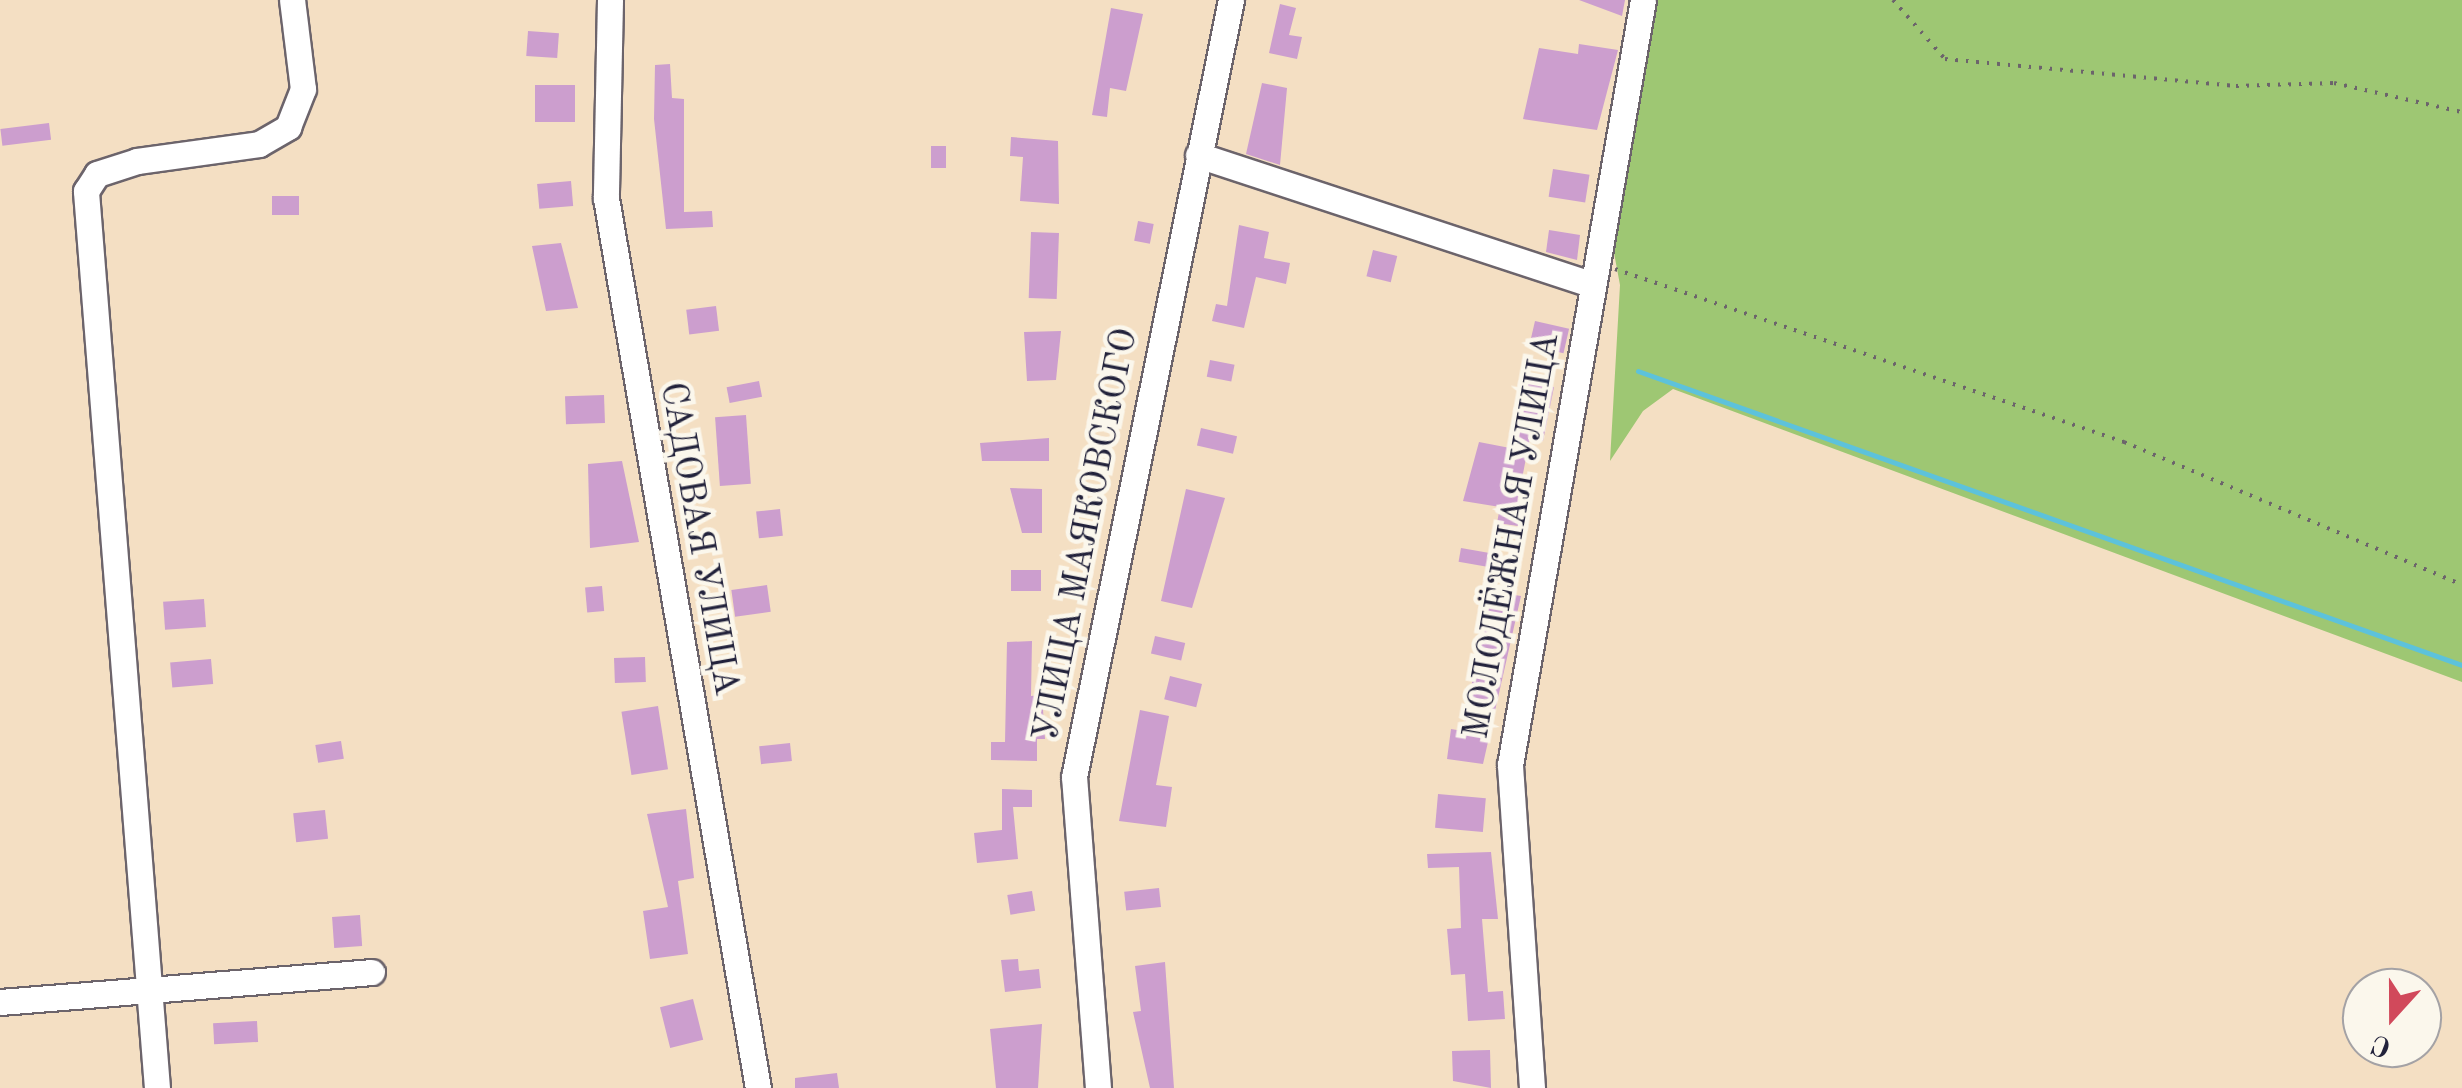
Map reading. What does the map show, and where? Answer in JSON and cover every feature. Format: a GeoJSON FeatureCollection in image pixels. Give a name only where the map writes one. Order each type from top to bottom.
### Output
{"type":"FeatureCollection","features":[{"type":"Feature","properties":{"kind":"street"},"geometry":{"type":"LineString","coordinates":[[158,1088],[86,191],[98,174],[137,162],[277,134],[300,103],[292,0]]}},
{"type":"Feature","properties":{"kind":"street","name":"САДОВАЯ УЛИЦА"},"geometry":{"type":"LineString","coordinates":[[610,0],[606,198],[758,1088]]}},
{"type":"Feature","properties":{"kind":"street","name":"УЛИЦА МАЯКОВСКОГО"},"geometry":{"type":"LineString","coordinates":[[1098,1088],[1074,777],[1231,0]]}},
{"type":"Feature","properties":{"kind":"street","name":"МОЛОДЁЖНАЯ УЛИЦА"},"geometry":{"type":"LineString","coordinates":[[1532,1088],[1510,764],[1642,0]]}},
{"type":"Feature","properties":{"kind":"street"},"geometry":{"type":"LineString","coordinates":[[1198,155],[1592,272]]}},
{"type":"Feature","properties":{"kind":"street"},"geometry":{"type":"LineString","coordinates":[[0,1002],[372,972]]}},
{"type":"Feature","properties":{"kind":"path"},"geometry":{"type":"LineString","coordinates":[[1893,0],[1946,58],[2236,86],[2334,83],[2462,112]]}},
{"type":"Feature","properties":{"kind":"path"},"geometry":{"type":"LineString","coordinates":[[1592,272],[2124,442],[2462,585]]}},
{"type":"Feature","properties":{"kind":"green space"},"geometry":{"type":"Polygon","coordinates":[[[1657,0],[2462,0],[2462,682],[1673,389],[1643,411],[1610,461],[1620,285],[1612,242],[1657,0]]]}},
{"type":"Feature","properties":{"kind":"building"},"geometry":{"type":"Polygon","coordinates":[[[1579,0],[1625,0],[1622,16],[1579,0]]]}},
{"type":"Feature","properties":{"kind":"building"},"geometry":{"type":"Polygon","coordinates":[[[1280,4],[1296,8],[1289,35],[1302,37],[1297,59],[1269,53],[1280,4]]]}},
{"type":"Feature","properties":{"kind":"building"},"geometry":{"type":"Polygon","coordinates":[[[1111,8],[1143,14],[1126,91],[1110,88],[1107,117],[1092,115],[1111,8]]]}},
{"type":"Feature","properties":{"kind":"building"},"geometry":{"type":"Polygon","coordinates":[[[528,31],[559,33],[557,58],[526,56],[528,31]]]}},
{"type":"Feature","properties":{"kind":"building"},"geometry":{"type":"Polygon","coordinates":[[[1579,44],[1618,50],[1597,130],[1523,119],[1539,48],[1578,54],[1579,44]]]}},
{"type":"Feature","properties":{"kind":"building"},"geometry":{"type":"Polygon","coordinates":[[[670,64],[672,98],[684,99],[684,212],[712,211],[713,227],[666,229],[654,119],[655,65],[670,64]]]}},
{"type":"Feature","properties":{"kind":"building"},"geometry":{"type":"Polygon","coordinates":[[[1262,83],[1287,88],[1280,165],[1246,154],[1262,83]]]}},
{"type":"Feature","properties":{"kind":"building"},"geometry":{"type":"Polygon","coordinates":[[[535,85],[575,85],[575,122],[535,122],[535,85]]]}},
{"type":"Feature","properties":{"kind":"building"},"geometry":{"type":"Polygon","coordinates":[[[49,123],[51,140],[2,146],[0,129],[49,123]]]}},
{"type":"Feature","properties":{"kind":"building"},"geometry":{"type":"Polygon","coordinates":[[[1011,137],[1058,141],[1059,204],[1020,201],[1023,157],[1010,156],[1011,137]]]}},
{"type":"Feature","properties":{"kind":"building"},"geometry":{"type":"Polygon","coordinates":[[[931,146],[946,146],[946,168],[931,168],[931,146]]]}},
{"type":"Feature","properties":{"kind":"building"},"geometry":{"type":"Polygon","coordinates":[[[1553,169],[1590,175],[1585,202],[1549,197],[1553,169]]]}},
{"type":"Feature","properties":{"kind":"building"},"geometry":{"type":"Polygon","coordinates":[[[571,181],[573,206],[539,209],[537,184],[571,181]]]}},
{"type":"Feature","properties":{"kind":"building"},"geometry":{"type":"Polygon","coordinates":[[[272,196],[299,196],[299,215],[272,215],[272,196]]]}},
{"type":"Feature","properties":{"kind":"building"},"geometry":{"type":"Polygon","coordinates":[[[1138,221],[1154,224],[1150,244],[1134,241],[1138,221]]]}},
{"type":"Feature","properties":{"kind":"building"},"geometry":{"type":"Polygon","coordinates":[[[1239,225],[1269,232],[1264,258],[1290,263],[1286,284],[1256,277],[1244,328],[1212,321],[1216,304],[1227,306],[1239,225]]]}},
{"type":"Feature","properties":{"kind":"building"},"geometry":{"type":"Polygon","coordinates":[[[1549,230],[1580,235],[1577,260],[1546,252],[1549,230]]]}},
{"type":"Feature","properties":{"kind":"building"},"geometry":{"type":"Polygon","coordinates":[[[1031,232],[1059,233],[1057,299],[1029,298],[1031,232]]]}},
{"type":"Feature","properties":{"kind":"building"},"geometry":{"type":"Polygon","coordinates":[[[561,243],[578,308],[546,311],[532,246],[561,243]]]}},
{"type":"Feature","properties":{"kind":"building"},"geometry":{"type":"Polygon","coordinates":[[[1373,250],[1397,256],[1391,282],[1366,276],[1373,250]]]}},
{"type":"Feature","properties":{"kind":"building"},"geometry":{"type":"Polygon","coordinates":[[[716,306],[719,331],[689,334],[686,310],[716,306]]]}},
{"type":"Feature","properties":{"kind":"building"},"geometry":{"type":"Polygon","coordinates":[[[1535,321],[1569,329],[1563,353],[1529,345],[1535,321]]]}},
{"type":"Feature","properties":{"kind":"building"},"geometry":{"type":"Polygon","coordinates":[[[1061,331],[1056,380],[1027,381],[1024,332],[1061,331]]]}},
{"type":"Feature","properties":{"kind":"building"},"geometry":{"type":"Polygon","coordinates":[[[1210,360],[1235,365],[1231,381],[1207,377],[1210,360]]]}},
{"type":"Feature","properties":{"kind":"building"},"geometry":{"type":"Polygon","coordinates":[[[759,381],[762,397],[730,403],[727,387],[759,381]]]}},
{"type":"Feature","properties":{"kind":"building"},"geometry":{"type":"Polygon","coordinates":[[[1524,382],[1554,387],[1543,441],[1530,438],[1518,499],[1530,500],[1525,527],[1497,523],[1500,507],[1463,501],[1479,442],[1510,448],[1524,382]]]}},
{"type":"Feature","properties":{"kind":"building"},"geometry":{"type":"Polygon","coordinates":[[[604,395],[605,423],[566,424],[565,396],[604,395]]]}},
{"type":"Feature","properties":{"kind":"building"},"geometry":{"type":"Polygon","coordinates":[[[746,415],[751,484],[720,486],[715,417],[746,415]]]}},
{"type":"Feature","properties":{"kind":"building"},"geometry":{"type":"Polygon","coordinates":[[[1201,428],[1237,436],[1233,454],[1197,446],[1201,428]]]}},
{"type":"Feature","properties":{"kind":"building"},"geometry":{"type":"Polygon","coordinates":[[[1049,438],[1049,461],[982,461],[980,443],[1049,438]]]}},
{"type":"Feature","properties":{"kind":"building"},"geometry":{"type":"Polygon","coordinates":[[[622,461],[639,542],[590,548],[588,464],[622,461]]]}},
{"type":"Feature","properties":{"kind":"building"},"geometry":{"type":"Polygon","coordinates":[[[1010,488],[1042,489],[1042,533],[1022,533],[1010,488]]]}},
{"type":"Feature","properties":{"kind":"building"},"geometry":{"type":"Polygon","coordinates":[[[1186,489],[1225,498],[1192,608],[1161,601],[1186,489]]]}},
{"type":"Feature","properties":{"kind":"building"},"geometry":{"type":"Polygon","coordinates":[[[780,509],[783,536],[759,538],[756,512],[780,509]]]}},
{"type":"Feature","properties":{"kind":"building"},"geometry":{"type":"Polygon","coordinates":[[[1461,548],[1490,553],[1487,567],[1459,562],[1461,548]]]}},
{"type":"Feature","properties":{"kind":"building"},"geometry":{"type":"Polygon","coordinates":[[[1011,570],[1041,570],[1041,591],[1011,591],[1011,570]]]}},
{"type":"Feature","properties":{"kind":"building"},"geometry":{"type":"Polygon","coordinates":[[[767,585],[771,612],[735,617],[731,590],[767,585]]]}},
{"type":"Feature","properties":{"kind":"building"},"geometry":{"type":"Polygon","coordinates":[[[602,586],[604,611],[587,612],[585,587],[602,586]]]}},
{"type":"Feature","properties":{"kind":"building"},"geometry":{"type":"Polygon","coordinates":[[[1489,591],[1521,596],[1483,764],[1447,759],[1451,729],[1463,731],[1489,591]]]}},
{"type":"Feature","properties":{"kind":"building"},"geometry":{"type":"Polygon","coordinates":[[[204,599],[206,627],[165,630],[163,602],[204,599]]]}},
{"type":"Feature","properties":{"kind":"building"},"geometry":{"type":"Polygon","coordinates":[[[1155,636],[1185,643],[1181,661],[1151,654],[1155,636]]]}},
{"type":"Feature","properties":{"kind":"building"},"geometry":{"type":"Polygon","coordinates":[[[1032,641],[1031,696],[1042,695],[1045,739],[1037,739],[1037,761],[991,760],[991,742],[1005,742],[1007,642],[1032,641]]]}},
{"type":"Feature","properties":{"kind":"building"},"geometry":{"type":"Polygon","coordinates":[[[645,657],[646,682],[615,683],[614,658],[645,657]]]}},
{"type":"Feature","properties":{"kind":"building"},"geometry":{"type":"Polygon","coordinates":[[[211,659],[213,684],[172,687],[170,663],[211,659]]]}},
{"type":"Feature","properties":{"kind":"building"},"geometry":{"type":"Polygon","coordinates":[[[1170,676],[1202,684],[1196,707],[1164,699],[1170,676]]]}},
{"type":"Feature","properties":{"kind":"building"},"geometry":{"type":"Polygon","coordinates":[[[658,706],[668,769],[631,775],[621,712],[658,706]]]}},
{"type":"Feature","properties":{"kind":"building"},"geometry":{"type":"Polygon","coordinates":[[[1140,710],[1169,716],[1156,785],[1172,787],[1166,827],[1119,821],[1140,710]]]}},
{"type":"Feature","properties":{"kind":"building"},"geometry":{"type":"Polygon","coordinates":[[[341,741],[344,759],[318,763],[315,745],[341,741]]]}},
{"type":"Feature","properties":{"kind":"building"},"geometry":{"type":"Polygon","coordinates":[[[790,743],[792,761],[761,764],[759,746],[790,743]]]}},
{"type":"Feature","properties":{"kind":"building"},"geometry":{"type":"Polygon","coordinates":[[[1002,789],[1032,790],[1032,807],[1013,807],[1018,859],[977,863],[974,833],[1002,830],[1002,789]]]}},
{"type":"Feature","properties":{"kind":"building"},"geometry":{"type":"Polygon","coordinates":[[[1438,794],[1486,798],[1483,832],[1435,828],[1438,794]]]}},
{"type":"Feature","properties":{"kind":"building"},"geometry":{"type":"Polygon","coordinates":[[[686,809],[694,878],[678,881],[688,954],[650,959],[643,911],[668,907],[647,814],[686,809]]]}},
{"type":"Feature","properties":{"kind":"building"},"geometry":{"type":"Polygon","coordinates":[[[325,810],[328,839],[296,842],[293,813],[325,810]]]}},
{"type":"Feature","properties":{"kind":"building"},"geometry":{"type":"Polygon","coordinates":[[[1491,852],[1498,919],[1482,919],[1488,992],[1503,991],[1505,1019],[1468,1021],[1465,974],[1451,975],[1447,929],[1461,928],[1459,867],[1428,868],[1427,854],[1491,852]]]}},
{"type":"Feature","properties":{"kind":"building"},"geometry":{"type":"Polygon","coordinates":[[[1159,888],[1161,907],[1126,911],[1124,892],[1159,888]]]}},
{"type":"Feature","properties":{"kind":"building"},"geometry":{"type":"Polygon","coordinates":[[[1032,891],[1035,911],[1010,915],[1007,895],[1032,891]]]}},
{"type":"Feature","properties":{"kind":"building"},"geometry":{"type":"Polygon","coordinates":[[[360,915],[362,946],[334,948],[332,917],[360,915]]]}},
{"type":"Feature","properties":{"kind":"building"},"geometry":{"type":"Polygon","coordinates":[[[1018,959],[1019,971],[1039,969],[1041,988],[1005,992],[1001,960],[1018,959]]]}},
{"type":"Feature","properties":{"kind":"building"},"geometry":{"type":"Polygon","coordinates":[[[1165,962],[1174,1088],[1150,1088],[1133,1012],[1141,1011],[1135,966],[1165,962]]]}},
{"type":"Feature","properties":{"kind":"building"},"geometry":{"type":"Polygon","coordinates":[[[693,999],[703,1040],[670,1048],[660,1007],[693,999]]]}},
{"type":"Feature","properties":{"kind":"building"},"geometry":{"type":"Polygon","coordinates":[[[257,1021],[258,1042],[214,1044],[213,1023],[257,1021]]]}},
{"type":"Feature","properties":{"kind":"building"},"geometry":{"type":"Polygon","coordinates":[[[1042,1024],[1038,1088],[996,1088],[990,1029],[1042,1024]]]}},
{"type":"Feature","properties":{"kind":"building"},"geometry":{"type":"Polygon","coordinates":[[[1490,1050],[1491,1088],[1453,1081],[1452,1051],[1490,1050]]]}},
{"type":"Feature","properties":{"kind":"building"},"geometry":{"type":"Polygon","coordinates":[[[837,1073],[839,1088],[795,1088],[795,1078],[837,1073]]]}},
{"type":"Feature","properties":{"kind":"waterway"},"geometry":{"type":"LineString","coordinates":[[1638,371],[2462,665]]}}]}
